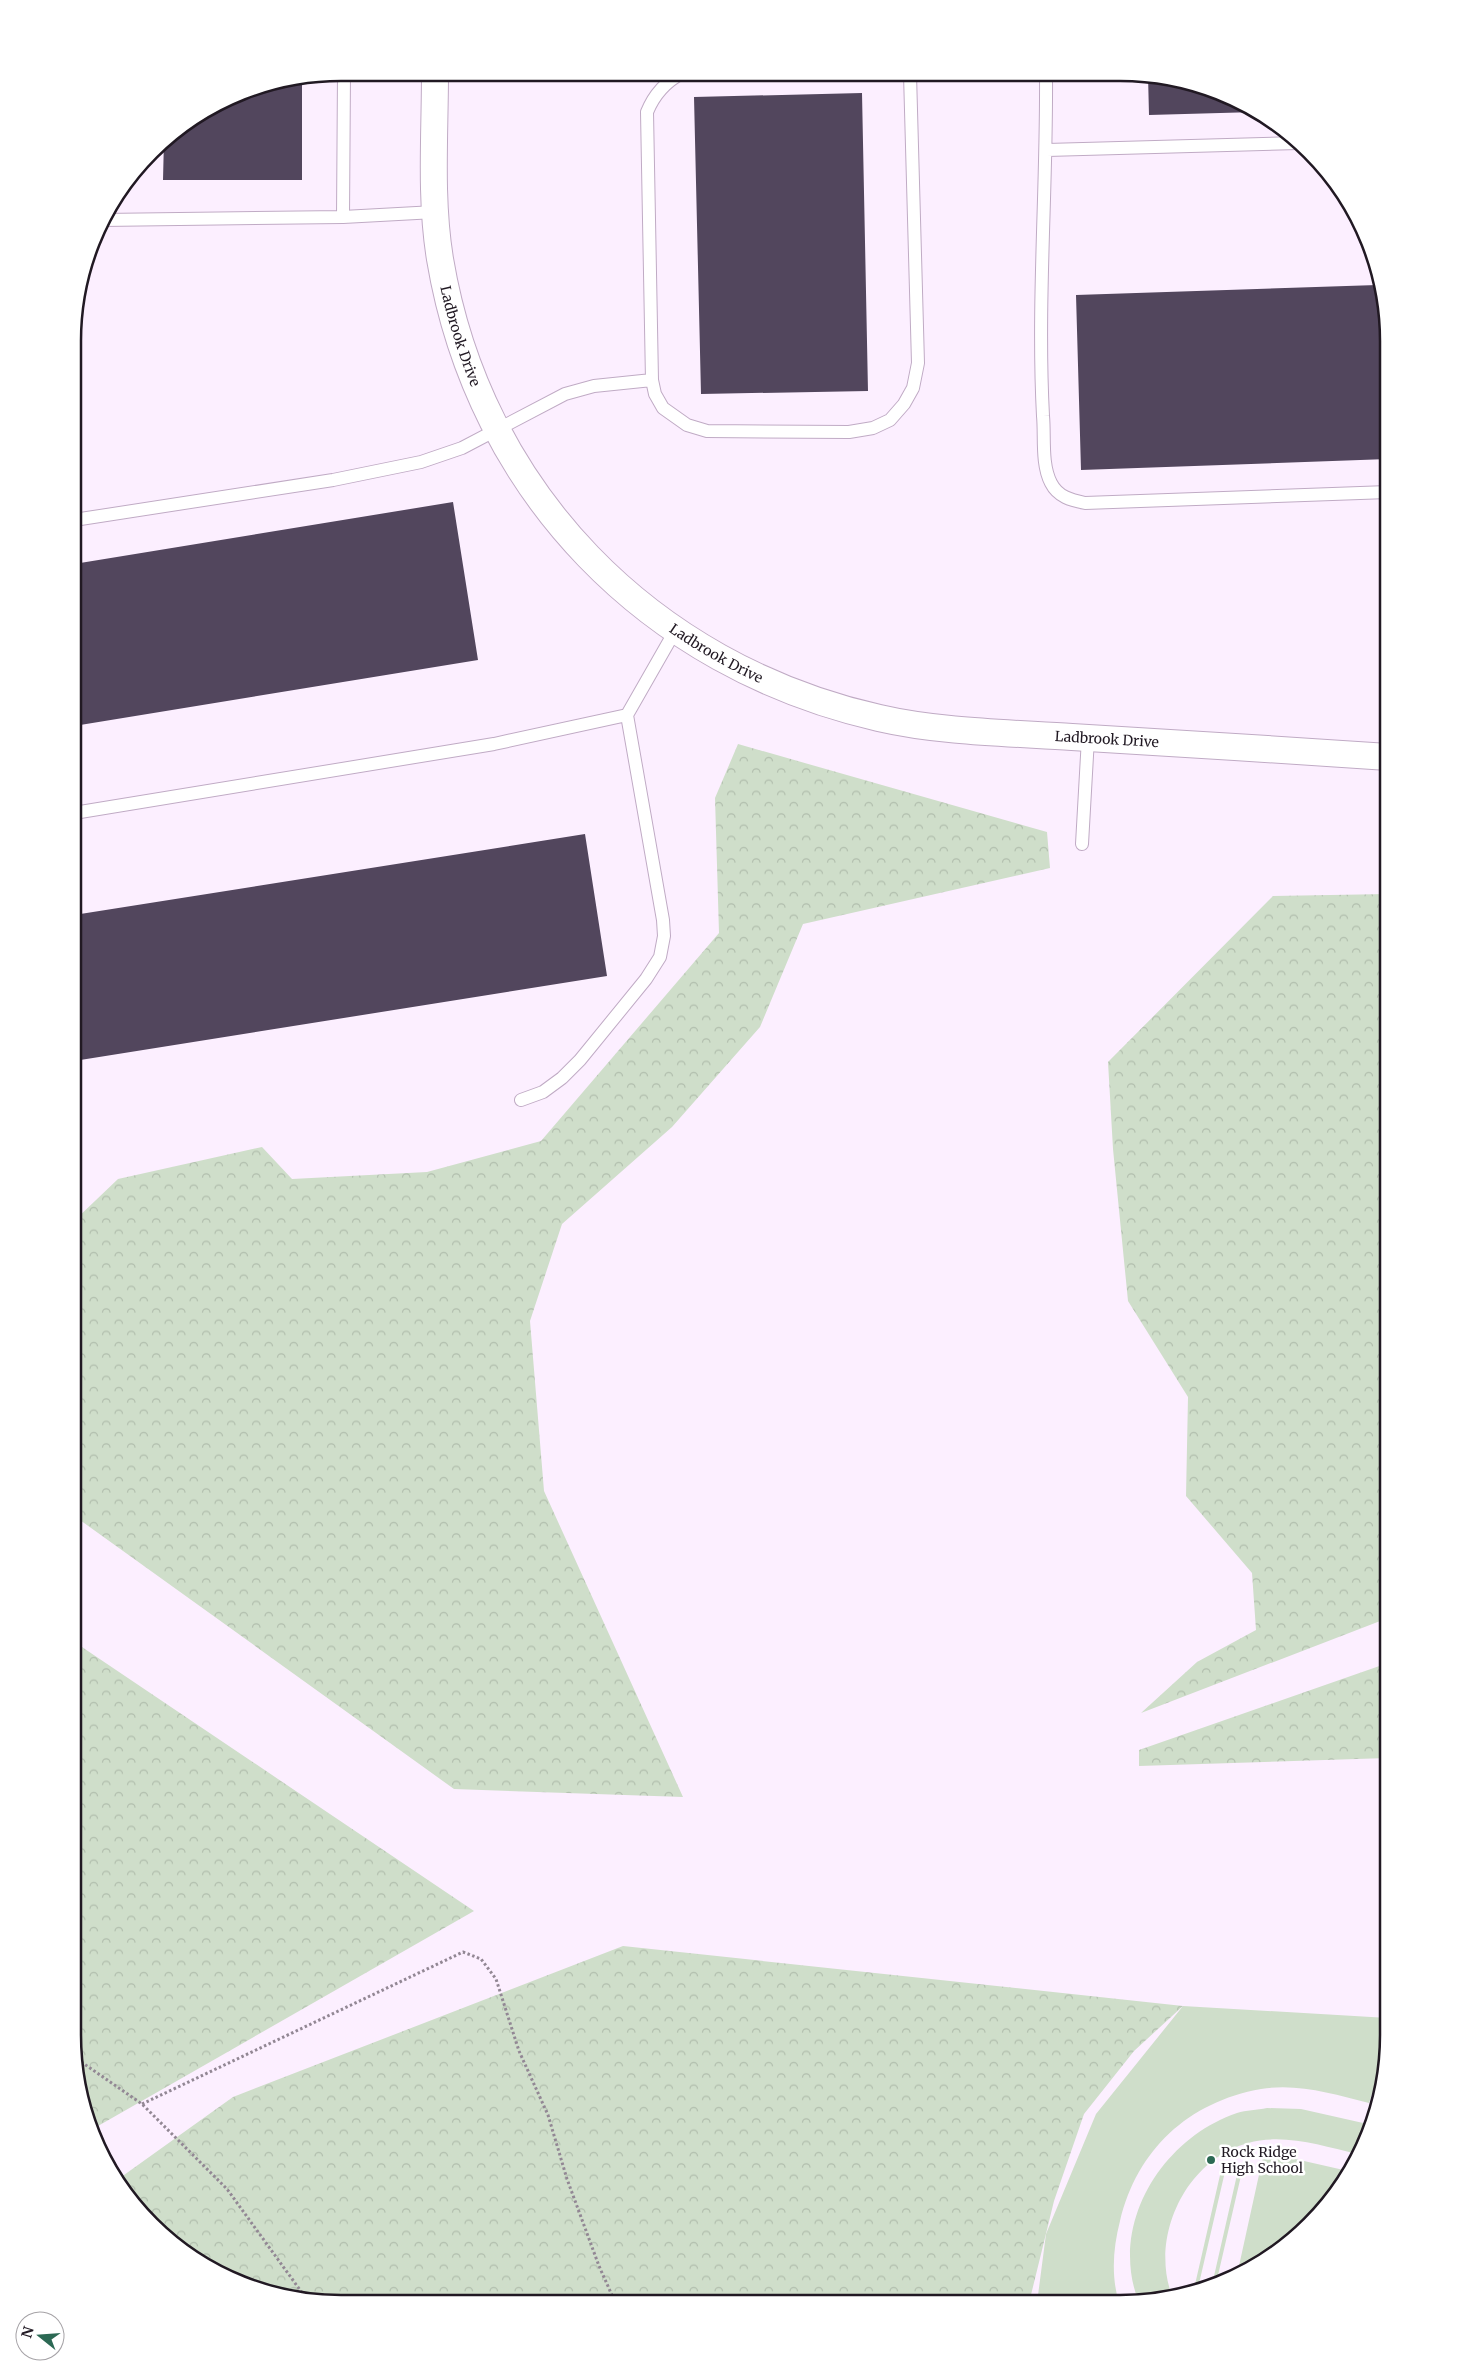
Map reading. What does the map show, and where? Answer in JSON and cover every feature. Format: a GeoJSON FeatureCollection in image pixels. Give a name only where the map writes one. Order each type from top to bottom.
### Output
{"type":"FeatureCollection","features":[{"type":"Feature","properties":{"kind":"street","name":"Ladbrook Drive"},"geometry":{"type":"LineString","coordinates":[[435,81],[435,212],[440,259],[453,316],[470,373],[491,415],[496,430],[532,487],[569,538],[601,571],[674,630],[727,662],[759,678],[845,709],[884,719],[971,730],[1380,756]]}},
{"type":"Feature","properties":{"kind":"lane"},"geometry":{"type":"LineString","coordinates":[[344,81],[344,217]]}},
{"type":"Feature","properties":{"kind":"lane"},"geometry":{"type":"LineString","coordinates":[[671,81],[652,98],[647,112],[652,380],[655,394],[663,408],[687,425],[707,431],[840,432],[865,430],[890,420],[904,404],[913,388],[918,363],[910,81]]}},
{"type":"Feature","properties":{"kind":"lane"},"geometry":{"type":"LineString","coordinates":[[1046,81],[1047,150],[1042,256],[1042,383],[1046,467],[1050,482],[1058,493],[1070,500],[1085,503],[1380,492]]}},
{"type":"Feature","properties":{"kind":"lane"},"geometry":{"type":"LineString","coordinates":[[1047,150],[1288,143]]}},
{"type":"Feature","properties":{"kind":"lane"},"geometry":{"type":"LineString","coordinates":[[111,220],[344,217],[435,212]]}},
{"type":"Feature","properties":{"kind":"lane"},"geometry":{"type":"LineString","coordinates":[[81,519],[333,480],[421,462],[462,448],[565,394],[594,386],[652,380]]}},
{"type":"Feature","properties":{"kind":"lane"},"geometry":{"type":"LineString","coordinates":[[520,1100],[543,1092],[562,1078],[580,1060],[646,979],[660,957],[664,936],[663,920],[627,715],[674,630]]}},
{"type":"Feature","properties":{"kind":"lane"},"geometry":{"type":"LineString","coordinates":[[81,812],[494,744],[627,715]]}},
{"type":"Feature","properties":{"kind":"lane"},"geometry":{"type":"LineString","coordinates":[[1082,844],[1088,738]]}},
{"type":"Feature","properties":{"kind":"path"},"geometry":{"type":"LineString","coordinates":[[142,2104],[463,1952],[481,1959],[496,1979],[519,2051],[548,2115],[570,2188],[612,2295]]}},
{"type":"Feature","properties":{"kind":"path"},"geometry":{"type":"LineString","coordinates":[[83,2063],[142,2104],[227,2189],[302,2292]]}},
{"type":"Feature","properties":{"kind":"green space"},"geometry":{"type":"Polygon","coordinates":[[[738,744],[1047,832],[1050,868],[803,924],[760,1027],[672,1127],[562,1224],[530,1321],[544,1491],[683,1797],[454,1789],[81,1521],[81,1214],[118,1179],[262,1147],[292,1179],[427,1172],[541,1141],[719,933],[715,798],[738,744]]]}},
{"type":"Feature","properties":{"kind":"green space"},"geometry":{"type":"Polygon","coordinates":[[[1380,894],[1380,1621],[1141,1713],[1197,1662],[1256,1630],[1252,1573],[1186,1496],[1188,1397],[1128,1301],[1113,1149],[1108,1062],[1273,896],[1380,894]]]}},
{"type":"Feature","properties":{"kind":"green space"},"geometry":{"type":"Polygon","coordinates":[[[81,1646],[474,1911],[98,2126],[86,2086],[81,2035],[81,1646]]]}},
{"type":"Feature","properties":{"kind":"green space"},"geometry":{"type":"Polygon","coordinates":[[[1380,1666],[1380,1758],[1139,1766],[1139,1750],[1380,1666]]]}},
{"type":"Feature","properties":{"kind":"green space"},"geometry":{"type":"Polygon","coordinates":[[[623,1946],[1183,2006],[1134,2051],[1084,2114],[1054,2201],[1031,2295],[341,2295],[290,2290],[242,2275],[197,2251],[157,2219],[123,2176],[233,2097],[623,1946]]]}},
{"type":"Feature","properties":{"kind":"green space"},"geometry":{"type":"Polygon","coordinates":[[[1183,2006],[1380,2018],[1378,2069],[1369,2103],[1315,2090],[1288,2087],[1261,2089],[1235,2095],[1211,2105],[1189,2118],[1170,2133],[1153,2151],[1139,2172],[1128,2195],[1116,2241],[1114,2272],[1117,2295],[1038,2295],[1046,2234],[1096,2114],[1183,2006]]]}},
{"type":"Feature","properties":{"kind":"green space"},"geometry":{"type":"Polygon","coordinates":[[[1267,2108],[1301,2109],[1364,2123],[1352,2153],[1317,2144],[1289,2140],[1262,2140],[1248,2143],[1226,2152],[1207,2165],[1191,2183],[1179,2203],[1170,2225],[1166,2247],[1166,2271],[1170,2290],[1137,2294],[1131,2271],[1131,2242],[1137,2214],[1149,2187],[1166,2163],[1186,2142],[1210,2125],[1244,2111],[1267,2108]]]}},
{"type":"Feature","properties":{"kind":"green space"},"geometry":{"type":"Polygon","coordinates":[[[1264,2152],[1342,2170],[1326,2193],[1304,2219],[1278,2241],[1239,2266],[1264,2152]]]}},
{"type":"Feature","properties":{"kind":"green space"},"geometry":{"type":"Polygon","coordinates":[[[1223,2162],[1227,2163],[1199,2282],[1195,2284],[1223,2162]]]}},
{"type":"Feature","properties":{"kind":"green space"},"geometry":{"type":"Polygon","coordinates":[[[1239,2166],[1243,2167],[1218,2275],[1214,2277],[1239,2166]]]}},
{"type":"Feature","properties":{"kind":"building"},"geometry":{"type":"Polygon","coordinates":[[[1148,83],[1171,86],[1204,95],[1243,112],[1149,115],[1148,83]]]}},
{"type":"Feature","properties":{"kind":"building"},"geometry":{"type":"Polygon","coordinates":[[[302,84],[302,180],[163,180],[164,151],[197,125],[226,108],[257,95],[302,84]]]}},
{"type":"Feature","properties":{"kind":"building"},"geometry":{"type":"Polygon","coordinates":[[[862,93],[868,391],[701,394],[694,97],[862,93]]]}},
{"type":"Feature","properties":{"kind":"building"},"geometry":{"type":"Polygon","coordinates":[[[1374,285],[1378,307],[1380,341],[1380,459],[1081,470],[1076,295],[1374,285]]]}},
{"type":"Feature","properties":{"kind":"building"},"geometry":{"type":"Polygon","coordinates":[[[453,502],[478,660],[81,725],[81,563],[453,502]]]}},
{"type":"Feature","properties":{"kind":"building"},"geometry":{"type":"Polygon","coordinates":[[[585,834],[607,976],[81,1060],[81,914],[585,834]]]}},
{"type":"Feature","properties":{"kind":"place","name":"Rock Ridge High School"},"geometry":{"type":"Point","coordinates":[1211,2160]}}]}
